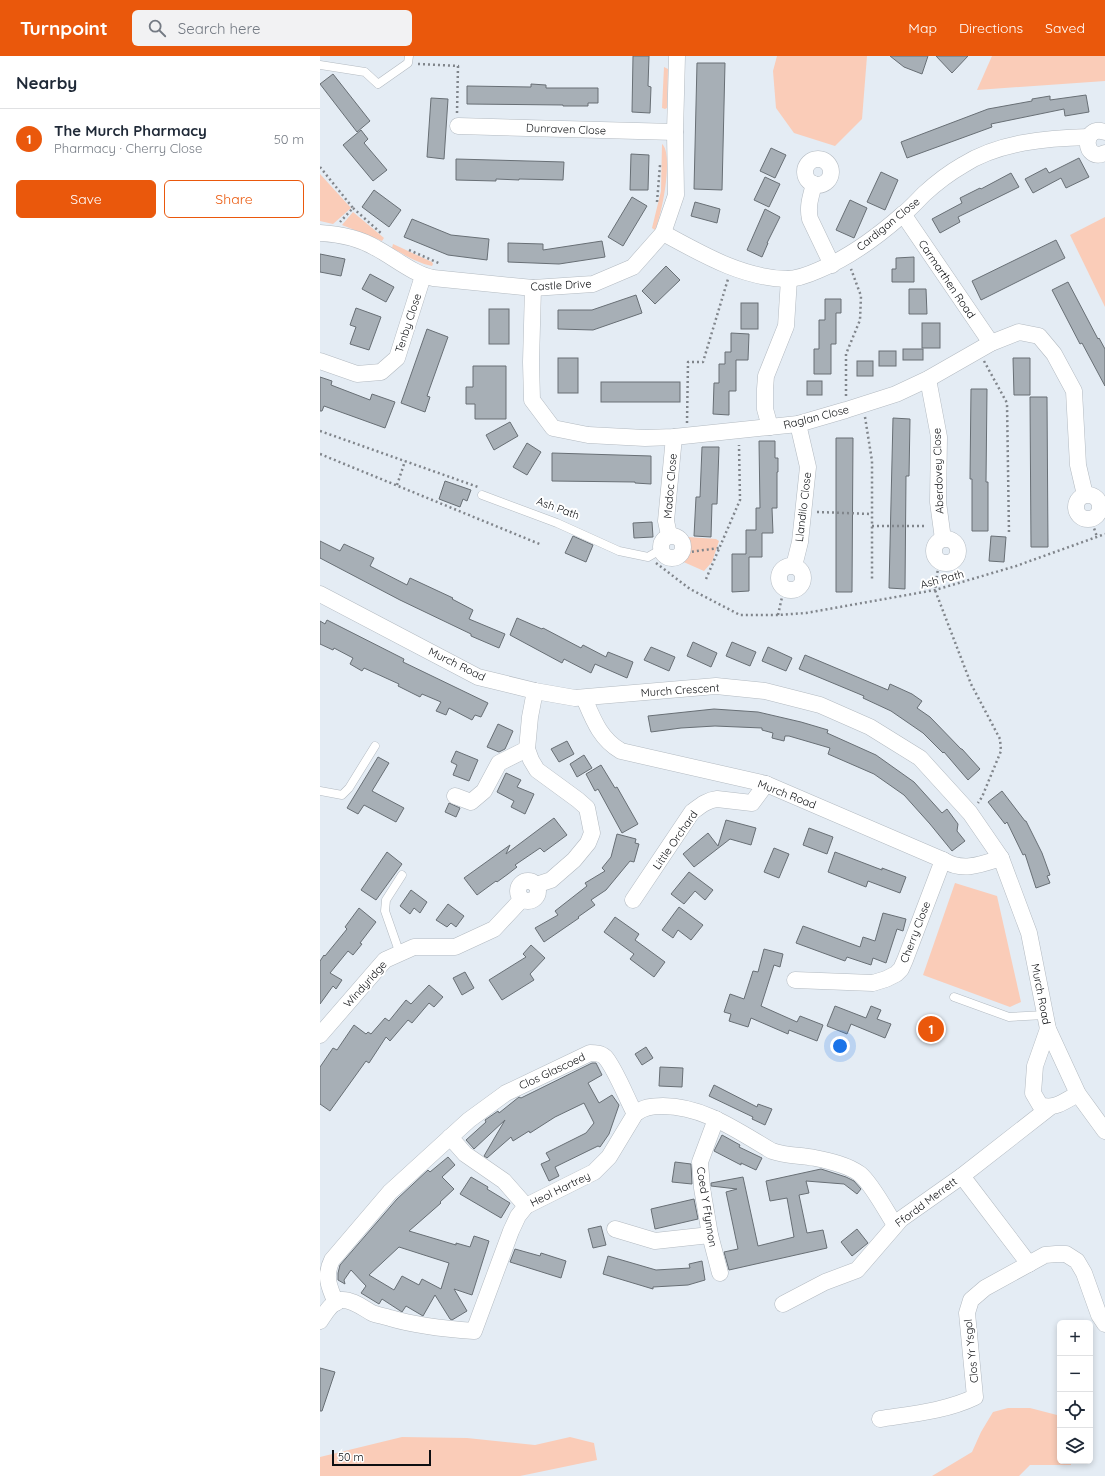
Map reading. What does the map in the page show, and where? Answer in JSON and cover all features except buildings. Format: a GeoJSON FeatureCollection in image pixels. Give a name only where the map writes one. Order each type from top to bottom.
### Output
{"type":"FeatureCollection","features":[{"type":"Feature","properties":{"kind":"street","name":"Castle Drive"},"geometry":{"type":"LineString","coordinates":[[325,233],[341,234],[374,247],[423,276],[472,282],[533,288],[593,284],[633,267],[663,233],[676,195],[675,132],[677,56]]}},
{"type":"Feature","properties":{"kind":"street","name":"Dunraven Close"},"geometry":{"type":"LineString","coordinates":[[458,126],[675,132]]}},
{"type":"Feature","properties":{"kind":"street","name":"Cardigan Close"},"geometry":{"type":"LineString","coordinates":[[663,233],[716,261],[731,267],[762,277],[789,279],[812,273],[832,265],[863,247],[904,214],[941,180],[964,164],[985,154],[1036,141],[1068,137],[1089,137],[1098,131],[1105,132]]}},
{"type":"Feature","properties":{"kind":"street"},"geometry":{"type":"LineString","coordinates":[[1089,137],[1087,144],[1091,152],[1099,155],[1105,153]]}},
{"type":"Feature","properties":{"kind":"street"},"geometry":{"type":"LineString","coordinates":[[814,184],[808,204],[808,212],[832,265]]}},
{"type":"Feature","properties":{"kind":"street","name":"Carmarthen Road"},"geometry":{"type":"LineString","coordinates":[[904,214],[984,347]]}},
{"type":"Feature","properties":{"kind":"street","name":"Tenby Close"},"geometry":{"type":"LineString","coordinates":[[320,361],[357,374],[381,372],[396,358],[423,276]]}},
{"type":"Feature","properties":{"kind":"street"},"geometry":{"type":"LineString","coordinates":[[770,427],[765,409],[766,376],[786,326],[789,279]]}},
{"type":"Feature","properties":{"kind":"street","name":"Raglan Close"},"geometry":{"type":"LineString","coordinates":[[533,288],[531,362],[532,400],[553,428],[588,435],[646,438],[798,424],[896,394],[928,379],[984,347],[1019,332],[1039,336],[1054,354],[1074,391],[1078,465],[1085,495],[1078,500],[1077,512],[1082,518],[1091,519]]}},
{"type":"Feature","properties":{"kind":"street","name":"Aberdovey Close"},"geometry":{"type":"LineString","coordinates":[[928,379],[939,437],[938,502],[942,533]]}},
{"type":"Feature","properties":{"kind":"street","name":"Llandilo Close"},"geometry":{"type":"LineString","coordinates":[[784,588],[780,582],[779,575],[786,567],[794,566],[800,542],[808,467],[798,424]]}},
{"type":"Feature","properties":{"kind":"street","name":"Madoc Close"},"geometry":{"type":"LineString","coordinates":[[670,535],[666,521],[680,436]]}},
{"type":"Feature","properties":{"kind":"street"},"geometry":{"type":"LineString","coordinates":[[939,561],[936,558],[934,551],[936,543],[942,533]]}},
{"type":"Feature","properties":{"kind":"street","name":"Madoc Close"},"geometry":{"type":"LineString","coordinates":[[654,553],[662,540],[670,535],[678,537],[684,544],[682,553]]}},
{"type":"Feature","properties":{"kind":"street"},"geometry":{"type":"LineString","coordinates":[[654,553],[675,559],[682,553]]}},
{"type":"Feature","properties":{"kind":"street","name":"Murch Road"},"geometry":{"type":"LineString","coordinates":[[320,594],[478,677],[535,691],[566,697],[584,698],[598,729],[612,745],[621,751],[766,784],[943,860],[951,865],[979,865],[1000,858],[1029,933],[1046,1022],[1078,1094],[1105,1131]]}},
{"type":"Feature","properties":{"kind":"street","name":"Murch Crescent"},"geometry":{"type":"LineString","coordinates":[[584,698],[716,686],[765,691],[820,705],[870,727],[920,758],[970,813],[1000,858]]}},
{"type":"Feature","properties":{"kind":"street"},"geometry":{"type":"LineString","coordinates":[[455,796],[471,802],[484,790],[499,763],[527,750],[530,717],[535,691]]}},
{"type":"Feature","properties":{"kind":"street","name":"Windyridge"},"geometry":{"type":"LineString","coordinates":[[320,1035],[385,960],[414,947],[455,947],[494,929],[522,899],[530,901],[536,896],[538,889],[536,885],[551,880],[574,860],[588,843],[592,833],[586,808],[578,800],[537,770],[530,760],[527,750]]}},
{"type":"Feature","properties":{"kind":"street","name":"Little Orchard"},"geometry":{"type":"LineString","coordinates":[[633,900],[692,812],[711,799],[752,803],[766,784]]}},
{"type":"Feature","properties":{"kind":"street","name":"Cherry Close"},"geometry":{"type":"LineString","coordinates":[[795,980],[873,982],[886,979],[896,974],[901,969],[905,960],[943,860]]}},
{"type":"Feature","properties":{"kind":"street"},"geometry":{"type":"LineString","coordinates":[[1046,1022],[1035,1066],[1033,1093],[1040,1105],[1049,1108]]}},
{"type":"Feature","properties":{"kind":"street","name":"Clos Glascoed"},"geometry":{"type":"LineString","coordinates":[[336,1303],[328,1285],[327,1278],[327,1271],[332,1260],[390,1192],[450,1136],[506,1093],[590,1054],[597,1053],[605,1057],[612,1068],[635,1114]]}},
{"type":"Feature","properties":{"kind":"street","name":"Ffordd Merrett"},"geometry":{"type":"LineString","coordinates":[[783,1304],[826,1282],[857,1270],[895,1225],[962,1176],[1049,1108],[1078,1094]]}},
{"type":"Feature","properties":{"kind":"street"},"geometry":{"type":"LineString","coordinates":[[635,1114],[641,1109],[653,1106],[670,1106],[693,1109],[716,1119],[772,1152],[813,1157],[836,1163],[854,1170],[870,1185],[895,1225]]}},
{"type":"Feature","properties":{"kind":"street","name":"Heol Hartrey"},"geometry":{"type":"LineString","coordinates":[[336,1303],[341,1300],[349,1301],[374,1313],[404,1322],[474,1331],[518,1216],[526,1206],[594,1172],[609,1157],[635,1114]]}},
{"type":"Feature","properties":{"kind":"street","name":"Coed Y Ffynnon"},"geometry":{"type":"LineString","coordinates":[[716,1119],[700,1162],[702,1188],[710,1235],[720,1273]]}},
{"type":"Feature","properties":{"kind":"street"},"geometry":{"type":"LineString","coordinates":[[450,1136],[465,1154],[504,1181],[526,1206]]}},
{"type":"Feature","properties":{"kind":"street"},"geometry":{"type":"LineString","coordinates":[[962,1176],[1029,1264]]}},
{"type":"Feature","properties":{"kind":"street","name":"Coed Y Ffynnon"},"geometry":{"type":"LineString","coordinates":[[615,1229],[655,1241],[710,1235]]}},
{"type":"Feature","properties":{"kind":"street","name":"Clos Yr Ysgol"},"geometry":{"type":"LineString","coordinates":[[880,1419],[960,1404],[975,1397],[967,1313],[971,1300],[985,1288],[1045,1255],[1066,1254],[1077,1261],[1084,1273],[1099,1315],[1105,1324]]}},
{"type":"Feature","properties":{"kind":"street"},"geometry":{"type":"LineString","coordinates":[[320,1321],[328,1309],[336,1303]]}},
{"type":"Feature","properties":{"kind":"lane"},"geometry":{"type":"LineString","coordinates":[[320,65],[365,72],[378,84],[408,60]]}},
{"type":"Feature","properties":{"kind":"lane"},"geometry":{"type":"LineString","coordinates":[[481,492],[557,523],[619,551],[654,553]]}},
{"type":"Feature","properties":{"kind":"lane"},"geometry":{"type":"LineString","coordinates":[[320,791],[342,795],[349,788],[375,746]]}},
{"type":"Feature","properties":{"kind":"lane"},"geometry":{"type":"LineString","coordinates":[[400,954],[385,911],[386,900],[402,875]]}},
{"type":"Feature","properties":{"kind":"lane"},"geometry":{"type":"LineString","coordinates":[[954,998],[1009,1017],[1046,1022]]}},
{"type":"Feature","properties":{"kind":"path"},"geometry":{"type":"LineString","coordinates":[[408,60],[458,66],[458,126]]}},
{"type":"Feature","properties":{"kind":"path"},"geometry":{"type":"LineString","coordinates":[[656,205],[658,198],[660,161]]}},
{"type":"Feature","properties":{"kind":"path"},"geometry":{"type":"LineString","coordinates":[[320,168],[353,208],[385,236]]}},
{"type":"Feature","properties":{"kind":"path"},"geometry":{"type":"LineString","coordinates":[[325,233],[353,208]]}},
{"type":"Feature","properties":{"kind":"path"},"geometry":{"type":"LineString","coordinates":[[406,248],[446,265]]}},
{"type":"Feature","properties":{"kind":"path"},"geometry":{"type":"LineString","coordinates":[[846,257],[861,296],[860,320],[846,354],[846,410]]}},
{"type":"Feature","properties":{"kind":"path"},"geometry":{"type":"LineString","coordinates":[[680,436],[688,362],[703,362],[731,267]]}},
{"type":"Feature","properties":{"kind":"path"},"geometry":{"type":"LineString","coordinates":[[984,347],[1007,403],[1009,534]]}},
{"type":"Feature","properties":{"kind":"path"},"geometry":{"type":"LineString","coordinates":[[862,405],[872,461],[872,579]]}},
{"type":"Feature","properties":{"kind":"path"},"geometry":{"type":"LineString","coordinates":[[706,579],[740,500],[739,430]]}},
{"type":"Feature","properties":{"kind":"path"},"geometry":{"type":"LineString","coordinates":[[320,431],[405,461],[481,492]]}},
{"type":"Feature","properties":{"kind":"path"},"geometry":{"type":"LineString","coordinates":[[320,454],[542,544]]}},
{"type":"Feature","properties":{"kind":"path"},"geometry":{"type":"LineString","coordinates":[[397,484],[405,461]]}},
{"type":"Feature","properties":{"kind":"path"},"geometry":{"type":"LineString","coordinates":[[804,512],[872,514]]}},
{"type":"Feature","properties":{"kind":"path"},"geometry":{"type":"LineString","coordinates":[[1091,519],[1097,537]]}},
{"type":"Feature","properties":{"kind":"path"},"geometry":{"type":"LineString","coordinates":[[872,526],[942,533]]}},
{"type":"Feature","properties":{"kind":"path","name":"Ash Path"},"geometry":{"type":"LineString","coordinates":[[654,553],[690,589],[740,615],[778,615],[806,613],[935,590],[1016,566],[1105,534]]}},
{"type":"Feature","properties":{"kind":"path"},"geometry":{"type":"LineString","coordinates":[[682,553],[719,548]]}},
{"type":"Feature","properties":{"kind":"path"},"geometry":{"type":"LineString","coordinates":[[939,561],[935,590],[971,684],[1000,739],[1001,751],[982,797],[970,813]]}},
{"type":"Feature","properties":{"kind":"path"},"geometry":{"type":"LineString","coordinates":[[778,615],[784,588]]}},
{"type":"Feature","properties":{"kind":"shaded area"},"geometry":{"type":"Polygon","coordinates":[[[777,56],[867,56],[862,119],[835,146],[794,133],[776,108],[773,71],[777,56]]]}},
{"type":"Feature","properties":{"kind":"shaded area"},"geometry":{"type":"Polygon","coordinates":[[[992,56],[1105,56],[1105,81],[977,90],[992,56]]]}},
{"type":"Feature","properties":{"kind":"shaded area"},"geometry":{"type":"Polygon","coordinates":[[[664,67],[668,69],[667,108],[665,109],[662,108],[664,67]]]}},
{"type":"Feature","properties":{"kind":"shaded area"},"geometry":{"type":"Polygon","coordinates":[[[662,144],[667,160],[666,186],[661,212],[655,230],[652,228],[661,191],[662,144]]]}},
{"type":"Feature","properties":{"kind":"shaded area"},"geometry":{"type":"Polygon","coordinates":[[[320,174],[351,208],[333,224],[320,221],[320,174]]]}},
{"type":"Feature","properties":{"kind":"shaded area"},"geometry":{"type":"Polygon","coordinates":[[[353,212],[384,238],[382,241],[342,225],[353,212]]]}},
{"type":"Feature","properties":{"kind":"shaded area"},"geometry":{"type":"Polygon","coordinates":[[[1105,217],[1105,307],[1070,235],[1105,217]]]}},
{"type":"Feature","properties":{"kind":"shaded area"},"geometry":{"type":"Polygon","coordinates":[[[393,244],[432,262],[432,266],[416,261],[392,248],[393,244]]]}},
{"type":"Feature","properties":{"kind":"shaded area"},"geometry":{"type":"Polygon","coordinates":[[[688,537],[716,539],[719,541],[712,562],[704,571],[679,560],[686,557],[689,552],[690,545],[688,537]]]}},
{"type":"Feature","properties":{"kind":"shaded area"},"geometry":{"type":"Polygon","coordinates":[[[955,883],[997,896],[1021,1002],[1010,1007],[923,975],[955,883]]]}},
{"type":"Feature","properties":{"kind":"shaded area"},"geometry":{"type":"Polygon","coordinates":[[[1008,1408],[1030,1408],[1057,1415],[1057,1464],[1071,1465],[1030,1465],[1019,1476],[932,1476],[972,1452],[981,1432],[993,1412],[1008,1408]]]}},
{"type":"Feature","properties":{"kind":"shaded area"},"geometry":{"type":"Polygon","coordinates":[[[402,1437],[467,1438],[535,1445],[570,1437],[594,1443],[597,1460],[520,1476],[320,1476],[320,1457],[402,1437]]]}},
{"type":"Feature","properties":{"kind":"place","name":"The Murch Pharmacy"},"geometry":{"type":"Point","coordinates":[931,1029]}}]}
